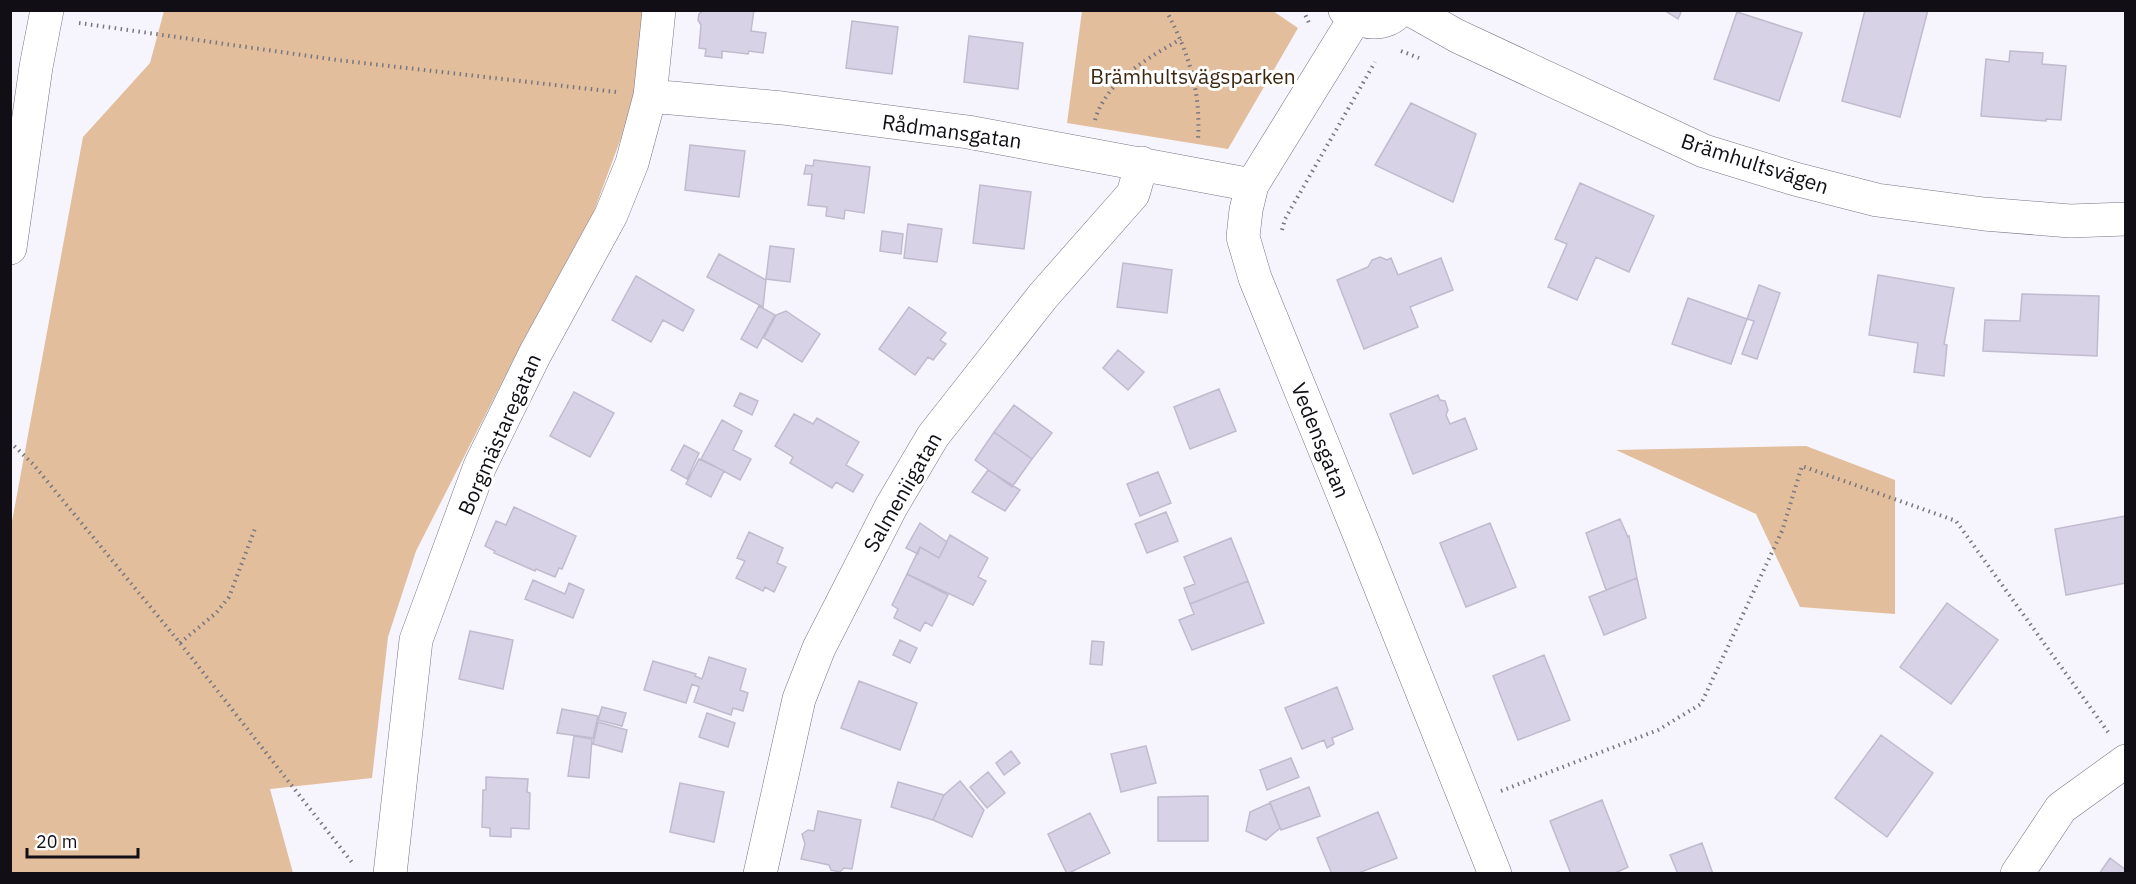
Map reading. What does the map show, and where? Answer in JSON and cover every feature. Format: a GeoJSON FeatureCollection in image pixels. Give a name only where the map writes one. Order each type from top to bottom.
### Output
{"type":"FeatureCollection","features":[{"type":"Feature","properties":{"kind":"street","name":"Borgmästaregatan"},"geometry":{"type":"LineString","coordinates":[[390,873],[416,640],[480,466],[535,354],[611,215],[632,163],[650,96],[659,10]]}},
{"type":"Feature","properties":{"kind":"street"},"geometry":{"type":"LineString","coordinates":[[1350,14],[1365,22],[1376,23],[1387,20],[1400,10]]}},
{"type":"Feature","properties":{"kind":"street","name":"Brämhultsvägen"},"geometry":{"type":"LineString","coordinates":[[1411,10],[1457,36],[1704,151],[1795,179],[1877,200],[1984,214],[2070,221],[2126,219]]}},
{"type":"Feature","properties":{"kind":"street","name":"Vedensgatan"},"geometry":{"type":"LineString","coordinates":[[1350,14],[1252,185],[1246,210],[1244,237],[1255,278],[1495,873]]}},
{"type":"Feature","properties":{"kind":"street"},"geometry":{"type":"LineString","coordinates":[[10,248],[36,67],[59,16]]}},
{"type":"Feature","properties":{"kind":"street","name":"Rådmansgatan"},"geometry":{"type":"LineString","coordinates":[[650,96],[782,108],[968,132],[1252,185]]}},
{"type":"Feature","properties":{"kind":"street","name":"Salmeniigatan"},"geometry":{"type":"LineString","coordinates":[[760,873],[799,699],[819,648],[886,516],[933,436],[1043,296],[1133,194],[1142,163]]}},
{"type":"Feature","properties":{"kind":"street"},"geometry":{"type":"LineString","coordinates":[[2017,873],[2061,808],[2119,750]]}},
{"type":"Feature","properties":{"kind":"path"},"geometry":{"type":"LineString","coordinates":[[1166,10],[1181,39],[1195,81],[1199,131],[1197,174]]}},
{"type":"Feature","properties":{"kind":"path"},"geometry":{"type":"LineString","coordinates":[[59,16],[337,60],[650,96]]}},
{"type":"Feature","properties":{"kind":"path"},"geometry":{"type":"LineString","coordinates":[[1086,153],[1097,114],[1116,86],[1136,65],[1181,39]]}},
{"type":"Feature","properties":{"kind":"path"},"geometry":{"type":"LineString","coordinates":[[1281,236],[1285,219],[1375,62]]}},
{"type":"Feature","properties":{"kind":"path"},"geometry":{"type":"LineString","coordinates":[[10,442],[33,464],[180,643],[361,873]]}},
{"type":"Feature","properties":{"kind":"path"},"geometry":{"type":"LineString","coordinates":[[1467,808],[1494,794],[1658,730],[1701,704],[1782,531],[1802,466],[1956,521],[2119,750]]}},
{"type":"Feature","properties":{"kind":"path"},"geometry":{"type":"LineString","coordinates":[[180,643],[216,613],[229,597],[256,526]]}},
{"type":"Feature","properties":{"kind":"green space"},"geometry":{"type":"Polygon","coordinates":[[[164,11],[646,11],[641,68],[621,138],[594,211],[524,339],[416,551],[388,637],[372,778],[270,789],[293,873],[11,874],[11,527],[83,137],[150,63],[164,11]]]}},
{"type":"Feature","properties":{"kind":"green space","name":"Brämhultsvägsparken"},"geometry":{"type":"Polygon","coordinates":[[[1082,11],[1273,11],[1298,28],[1228,149],[1067,123],[1082,11]]]}},
{"type":"Feature","properties":{"kind":"green space"},"geometry":{"type":"Polygon","coordinates":[[[1806,446],[1895,480],[1895,614],[1800,607],[1756,514],[1616,450],[1806,446]]]}},
{"type":"Feature","properties":{"kind":"building"},"geometry":{"type":"Polygon","coordinates":[[[704,10],[754,10],[751,31],[766,33],[763,53],[722,51],[722,58],[705,56],[706,49],[699,48],[701,25],[698,20],[699,14],[704,10]]]}},
{"type":"Feature","properties":{"kind":"building"},"geometry":{"type":"Polygon","coordinates":[[[1664,10],[1682,10],[1678,19],[1664,10]]]}},
{"type":"Feature","properties":{"kind":"building"},"geometry":{"type":"Polygon","coordinates":[[[1865,10],[1928,10],[1900,117],[1842,101],[1865,10]]]}},
{"type":"Feature","properties":{"kind":"building"},"geometry":{"type":"Polygon","coordinates":[[[1737,12],[1802,33],[1779,101],[1714,79],[1737,12]]]}},
{"type":"Feature","properties":{"kind":"building"},"geometry":{"type":"Polygon","coordinates":[[[852,21],[898,27],[892,74],[846,68],[852,21]]]}},
{"type":"Feature","properties":{"kind":"building"},"geometry":{"type":"Polygon","coordinates":[[[969,36],[1023,43],[1018,89],[964,82],[969,36]]]}},
{"type":"Feature","properties":{"kind":"building"},"geometry":{"type":"Polygon","coordinates":[[[2010,51],[2043,53],[2042,64],[2066,66],[2061,120],[1981,116],[1986,59],[2009,62],[2010,51]]]}},
{"type":"Feature","properties":{"kind":"building"},"geometry":{"type":"Polygon","coordinates":[[[1411,103],[1476,134],[1453,202],[1375,165],[1411,103]]]}},
{"type":"Feature","properties":{"kind":"building"},"geometry":{"type":"Polygon","coordinates":[[[690,145],[745,151],[739,197],[685,190],[690,145]]]}},
{"type":"Feature","properties":{"kind":"building"},"geometry":{"type":"Polygon","coordinates":[[[814,160],[870,167],[864,213],[845,210],[844,219],[826,216],[827,207],[808,205],[812,174],[804,174],[806,165],[813,166],[814,160]]]}},
{"type":"Feature","properties":{"kind":"building"},"geometry":{"type":"Polygon","coordinates":[[[1580,183],[1654,216],[1629,272],[1596,257],[1577,300],[1548,287],[1567,244],[1555,239],[1580,183]]]}},
{"type":"Feature","properties":{"kind":"building"},"geometry":{"type":"Polygon","coordinates":[[[980,185],[1031,192],[1024,249],[973,243],[980,185]]]}},
{"type":"Feature","properties":{"kind":"building"},"geometry":{"type":"Polygon","coordinates":[[[908,224],[942,229],[937,262],[904,258],[908,224]]]}},
{"type":"Feature","properties":{"kind":"building"},"geometry":{"type":"Polygon","coordinates":[[[882,231],[903,234],[901,254],[880,251],[882,231]]]}},
{"type":"Feature","properties":{"kind":"building"},"geometry":{"type":"Polygon","coordinates":[[[770,246],[794,249],[790,282],[766,279],[770,246]]]}},
{"type":"Feature","properties":{"kind":"building"},"geometry":{"type":"Polygon","coordinates":[[[719,254],[766,280],[763,307],[707,277],[719,254]]]}},
{"type":"Feature","properties":{"kind":"building"},"geometry":{"type":"Polygon","coordinates":[[[1380,257],[1387,260],[1391,258],[1398,275],[1441,258],[1453,290],[1410,307],[1418,327],[1364,349],[1337,280],[1368,267],[1372,260],[1380,257]]]}},
{"type":"Feature","properties":{"kind":"building"},"geometry":{"type":"Polygon","coordinates":[[[1123,263],[1172,270],[1167,313],[1117,307],[1123,263]]]}},
{"type":"Feature","properties":{"kind":"building"},"geometry":{"type":"Polygon","coordinates":[[[1878,275],[1954,288],[1944,344],[1947,345],[1944,376],[1914,372],[1918,343],[1869,335],[1878,275]]]}},
{"type":"Feature","properties":{"kind":"building"},"geometry":{"type":"Polygon","coordinates":[[[636,276],[694,310],[683,331],[663,320],[651,342],[612,320],[636,276]]]}},
{"type":"Feature","properties":{"kind":"building"},"geometry":{"type":"Polygon","coordinates":[[[1759,285],[1780,293],[1757,359],[1742,354],[1754,321],[1747,319],[1759,285]]]}},
{"type":"Feature","properties":{"kind":"building"},"geometry":{"type":"Polygon","coordinates":[[[2022,294],[2099,296],[2097,356],[1983,351],[1985,320],[2020,321],[2022,294]]]}},
{"type":"Feature","properties":{"kind":"building"},"geometry":{"type":"Polygon","coordinates":[[[1688,298],[1747,319],[1731,364],[1672,344],[1688,298]]]}},
{"type":"Feature","properties":{"kind":"building"},"geometry":{"type":"Polygon","coordinates":[[[759,306],[775,315],[757,348],[741,339],[759,306]]]}},
{"type":"Feature","properties":{"kind":"building"},"geometry":{"type":"Polygon","coordinates":[[[909,307],[946,333],[940,340],[946,344],[933,360],[928,357],[915,375],[879,349],[909,307]]]}},
{"type":"Feature","properties":{"kind":"building"},"geometry":{"type":"Polygon","coordinates":[[[786,311],[820,334],[802,362],[764,338],[776,315],[786,311]]]}},
{"type":"Feature","properties":{"kind":"building"},"geometry":{"type":"Polygon","coordinates":[[[1118,350],[1144,372],[1128,390],[1103,368],[1118,350]]]}},
{"type":"Feature","properties":{"kind":"building"},"geometry":{"type":"Polygon","coordinates":[[[1219,389],[1236,431],[1190,449],[1174,407],[1219,389]]]}},
{"type":"Feature","properties":{"kind":"building"},"geometry":{"type":"Polygon","coordinates":[[[574,392],[614,413],[590,457],[550,436],[574,392]]]}},
{"type":"Feature","properties":{"kind":"building"},"geometry":{"type":"Polygon","coordinates":[[[740,393],[758,401],[752,415],[734,406],[740,393]]]}},
{"type":"Feature","properties":{"kind":"building"},"geometry":{"type":"Polygon","coordinates":[[[1438,395],[1440,400],[1445,401],[1448,410],[1446,415],[1450,424],[1465,418],[1477,449],[1413,474],[1390,414],[1438,395]]]}},
{"type":"Feature","properties":{"kind":"building"},"geometry":{"type":"Polygon","coordinates":[[[1014,405],[1052,433],[1032,459],[994,432],[1014,405]]]}},
{"type":"Feature","properties":{"kind":"building"},"geometry":{"type":"Polygon","coordinates":[[[794,414],[813,424],[817,418],[859,442],[846,465],[863,475],[853,492],[836,482],[832,488],[790,463],[793,457],[775,446],[794,414]]]}},
{"type":"Feature","properties":{"kind":"building"},"geometry":{"type":"Polygon","coordinates":[[[722,420],[742,431],[733,450],[751,459],[740,480],[701,459],[722,420]]]}},
{"type":"Feature","properties":{"kind":"building"},"geometry":{"type":"Polygon","coordinates":[[[994,432],[1032,459],[1012,487],[975,460],[994,432]]]}},
{"type":"Feature","properties":{"kind":"building"},"geometry":{"type":"Polygon","coordinates":[[[684,445],[699,453],[687,479],[671,470],[684,445]]]}},
{"type":"Feature","properties":{"kind":"building"},"geometry":{"type":"Polygon","coordinates":[[[699,459],[724,471],[711,497],[686,484],[699,459]]]}},
{"type":"Feature","properties":{"kind":"building"},"geometry":{"type":"Polygon","coordinates":[[[988,470],[1020,490],[1005,511],[972,492],[988,470]]]}},
{"type":"Feature","properties":{"kind":"building"},"geometry":{"type":"Polygon","coordinates":[[[1158,472],[1171,503],[1140,516],[1127,484],[1158,472]]]}},
{"type":"Feature","properties":{"kind":"building"},"geometry":{"type":"Polygon","coordinates":[[[514,507],[576,536],[562,569],[559,568],[555,577],[494,553],[495,551],[485,546],[496,521],[506,525],[514,507]]]}},
{"type":"Feature","properties":{"kind":"building"},"geometry":{"type":"Polygon","coordinates":[[[1166,512],[1178,541],[1147,553],[1135,524],[1166,512]]]}},
{"type":"Feature","properties":{"kind":"building"},"geometry":{"type":"Polygon","coordinates":[[[2126,516],[2126,583],[2066,595],[2055,529],[2126,516]]]}},
{"type":"Feature","properties":{"kind":"building"},"geometry":{"type":"Polygon","coordinates":[[[1620,519],[1629,536],[1637,578],[1606,590],[1586,533],[1620,519]]]}},
{"type":"Feature","properties":{"kind":"building"},"geometry":{"type":"Polygon","coordinates":[[[920,523],[947,542],[939,558],[920,547],[918,554],[906,548],[920,523]]]}},
{"type":"Feature","properties":{"kind":"building"},"geometry":{"type":"Polygon","coordinates":[[[1490,523],[1516,587],[1466,607],[1440,543],[1490,523]]]}},
{"type":"Feature","properties":{"kind":"building"},"geometry":{"type":"Polygon","coordinates":[[[749,532],[783,548],[777,563],[786,567],[774,592],[765,587],[763,591],[736,578],[745,561],[737,558],[749,532]]]}},
{"type":"Feature","properties":{"kind":"building"},"geometry":{"type":"Polygon","coordinates":[[[950,535],[988,558],[978,577],[986,581],[973,605],[907,574],[920,547],[939,558],[950,535]]]}},
{"type":"Feature","properties":{"kind":"building"},"geometry":{"type":"Polygon","coordinates":[[[1231,538],[1248,581],[1190,604],[1184,588],[1195,584],[1184,557],[1231,538]]]}},
{"type":"Feature","properties":{"kind":"building"},"geometry":{"type":"Polygon","coordinates":[[[907,574],[948,595],[932,626],[925,622],[920,631],[894,618],[898,609],[892,605],[907,574]]]}},
{"type":"Feature","properties":{"kind":"building"},"geometry":{"type":"Polygon","coordinates":[[[1637,578],[1646,618],[1604,635],[1589,597],[1637,578]]]}},
{"type":"Feature","properties":{"kind":"building"},"geometry":{"type":"Polygon","coordinates":[[[533,580],[565,594],[569,583],[584,590],[573,618],[525,599],[533,580]]]}},
{"type":"Feature","properties":{"kind":"building"},"geometry":{"type":"Polygon","coordinates":[[[1248,581],[1264,623],[1192,650],[1179,620],[1194,614],[1190,604],[1248,581]]]}},
{"type":"Feature","properties":{"kind":"building"},"geometry":{"type":"Polygon","coordinates":[[[1947,603],[1998,640],[1951,704],[1900,667],[1947,603]]]}},
{"type":"Feature","properties":{"kind":"building"},"geometry":{"type":"Polygon","coordinates":[[[470,631],[513,640],[503,689],[459,679],[470,631]]]}},
{"type":"Feature","properties":{"kind":"building"},"geometry":{"type":"Polygon","coordinates":[[[900,640],[917,648],[910,663],[893,655],[900,640]]]}},
{"type":"Feature","properties":{"kind":"building"},"geometry":{"type":"Polygon","coordinates":[[[1092,641],[1104,642],[1102,665],[1090,664],[1092,641]]]}},
{"type":"Feature","properties":{"kind":"building"},"geometry":{"type":"Polygon","coordinates":[[[1544,655],[1570,720],[1518,740],[1493,676],[1544,655]]]}},
{"type":"Feature","properties":{"kind":"building"},"geometry":{"type":"Polygon","coordinates":[[[709,657],[746,669],[740,690],[748,693],[743,711],[733,708],[731,715],[694,702],[699,687],[692,684],[686,703],[644,690],[653,661],[696,674],[695,676],[702,679],[709,657]]]}},
{"type":"Feature","properties":{"kind":"building"},"geometry":{"type":"Polygon","coordinates":[[[859,681],[917,703],[900,750],[841,728],[859,681]]]}},
{"type":"Feature","properties":{"kind":"building"},"geometry":{"type":"Polygon","coordinates":[[[1337,687],[1353,729],[1332,738],[1334,744],[1327,748],[1324,740],[1302,749],[1285,708],[1337,687]]]}},
{"type":"Feature","properties":{"kind":"building"},"geometry":{"type":"Polygon","coordinates":[[[602,707],[626,713],[622,726],[598,720],[602,707]]]}},
{"type":"Feature","properties":{"kind":"building"},"geometry":{"type":"Polygon","coordinates":[[[562,709],[598,716],[593,738],[557,733],[562,709]]]}},
{"type":"Feature","properties":{"kind":"building"},"geometry":{"type":"Polygon","coordinates":[[[707,713],[735,723],[728,747],[699,737],[707,713]]]}},
{"type":"Feature","properties":{"kind":"building"},"geometry":{"type":"Polygon","coordinates":[[[598,722],[627,730],[622,752],[593,744],[598,722]]]}},
{"type":"Feature","properties":{"kind":"building"},"geometry":{"type":"Polygon","coordinates":[[[1881,735],[1933,773],[1887,837],[1835,798],[1881,735]]]}},
{"type":"Feature","properties":{"kind":"building"},"geometry":{"type":"Polygon","coordinates":[[[574,736],[592,739],[589,778],[568,776],[574,736]]]}},
{"type":"Feature","properties":{"kind":"building"},"geometry":{"type":"Polygon","coordinates":[[[1146,746],[1156,783],[1121,792],[1111,754],[1146,746]]]}},
{"type":"Feature","properties":{"kind":"building"},"geometry":{"type":"Polygon","coordinates":[[[1011,751],[1020,763],[1004,775],[996,763],[1011,751]]]}},
{"type":"Feature","properties":{"kind":"building"},"geometry":{"type":"Polygon","coordinates":[[[1291,758],[1299,777],[1267,790],[1260,770],[1291,758]]]}},
{"type":"Feature","properties":{"kind":"building"},"geometry":{"type":"Polygon","coordinates":[[[988,772],[1005,793],[987,808],[970,787],[988,772]]]}},
{"type":"Feature","properties":{"kind":"building"},"geometry":{"type":"Polygon","coordinates":[[[486,777],[528,779],[529,829],[511,828],[511,837],[490,836],[490,828],[482,827],[483,790],[486,790],[486,777]]]}},
{"type":"Feature","properties":{"kind":"building"},"geometry":{"type":"Polygon","coordinates":[[[960,781],[984,810],[972,837],[933,820],[944,795],[960,781]]]}},
{"type":"Feature","properties":{"kind":"building"},"geometry":{"type":"Polygon","coordinates":[[[898,782],[944,795],[933,820],[891,807],[898,782]]]}},
{"type":"Feature","properties":{"kind":"building"},"geometry":{"type":"Polygon","coordinates":[[[680,783],[724,792],[714,842],[670,832],[680,783]]]}},
{"type":"Feature","properties":{"kind":"building"},"geometry":{"type":"Polygon","coordinates":[[[1309,787],[1320,816],[1281,830],[1270,802],[1309,787]]]}},
{"type":"Feature","properties":{"kind":"building"},"geometry":{"type":"Polygon","coordinates":[[[1208,796],[1208,841],[1158,841],[1158,797],[1208,796]]]}},
{"type":"Feature","properties":{"kind":"building"},"geometry":{"type":"Polygon","coordinates":[[[1602,800],[1628,867],[1613,874],[1571,874],[1550,821],[1602,800]]]}},
{"type":"Feature","properties":{"kind":"building"},"geometry":{"type":"Polygon","coordinates":[[[1270,803],[1280,828],[1266,840],[1246,831],[1250,812],[1270,803]]]}},
{"type":"Feature","properties":{"kind":"building"},"geometry":{"type":"Polygon","coordinates":[[[818,811],[861,820],[852,869],[844,868],[840,872],[831,870],[829,865],[801,859],[805,844],[802,834],[808,830],[814,831],[818,811]]]}},
{"type":"Feature","properties":{"kind":"building"},"geometry":{"type":"Polygon","coordinates":[[[1378,812],[1397,858],[1356,874],[1332,874],[1317,838],[1378,812]]]}},
{"type":"Feature","properties":{"kind":"building"},"geometry":{"type":"Polygon","coordinates":[[[1090,813],[1110,853],[1067,874],[1048,834],[1090,813]]]}},
{"type":"Feature","properties":{"kind":"building"},"geometry":{"type":"Polygon","coordinates":[[[1702,843],[1713,874],[1678,874],[1670,855],[1702,843]]]}},
{"type":"Feature","properties":{"kind":"building"},"geometry":{"type":"Polygon","coordinates":[[[2110,858],[2126,870],[2126,874],[2099,874],[2110,858]]]}}]}
